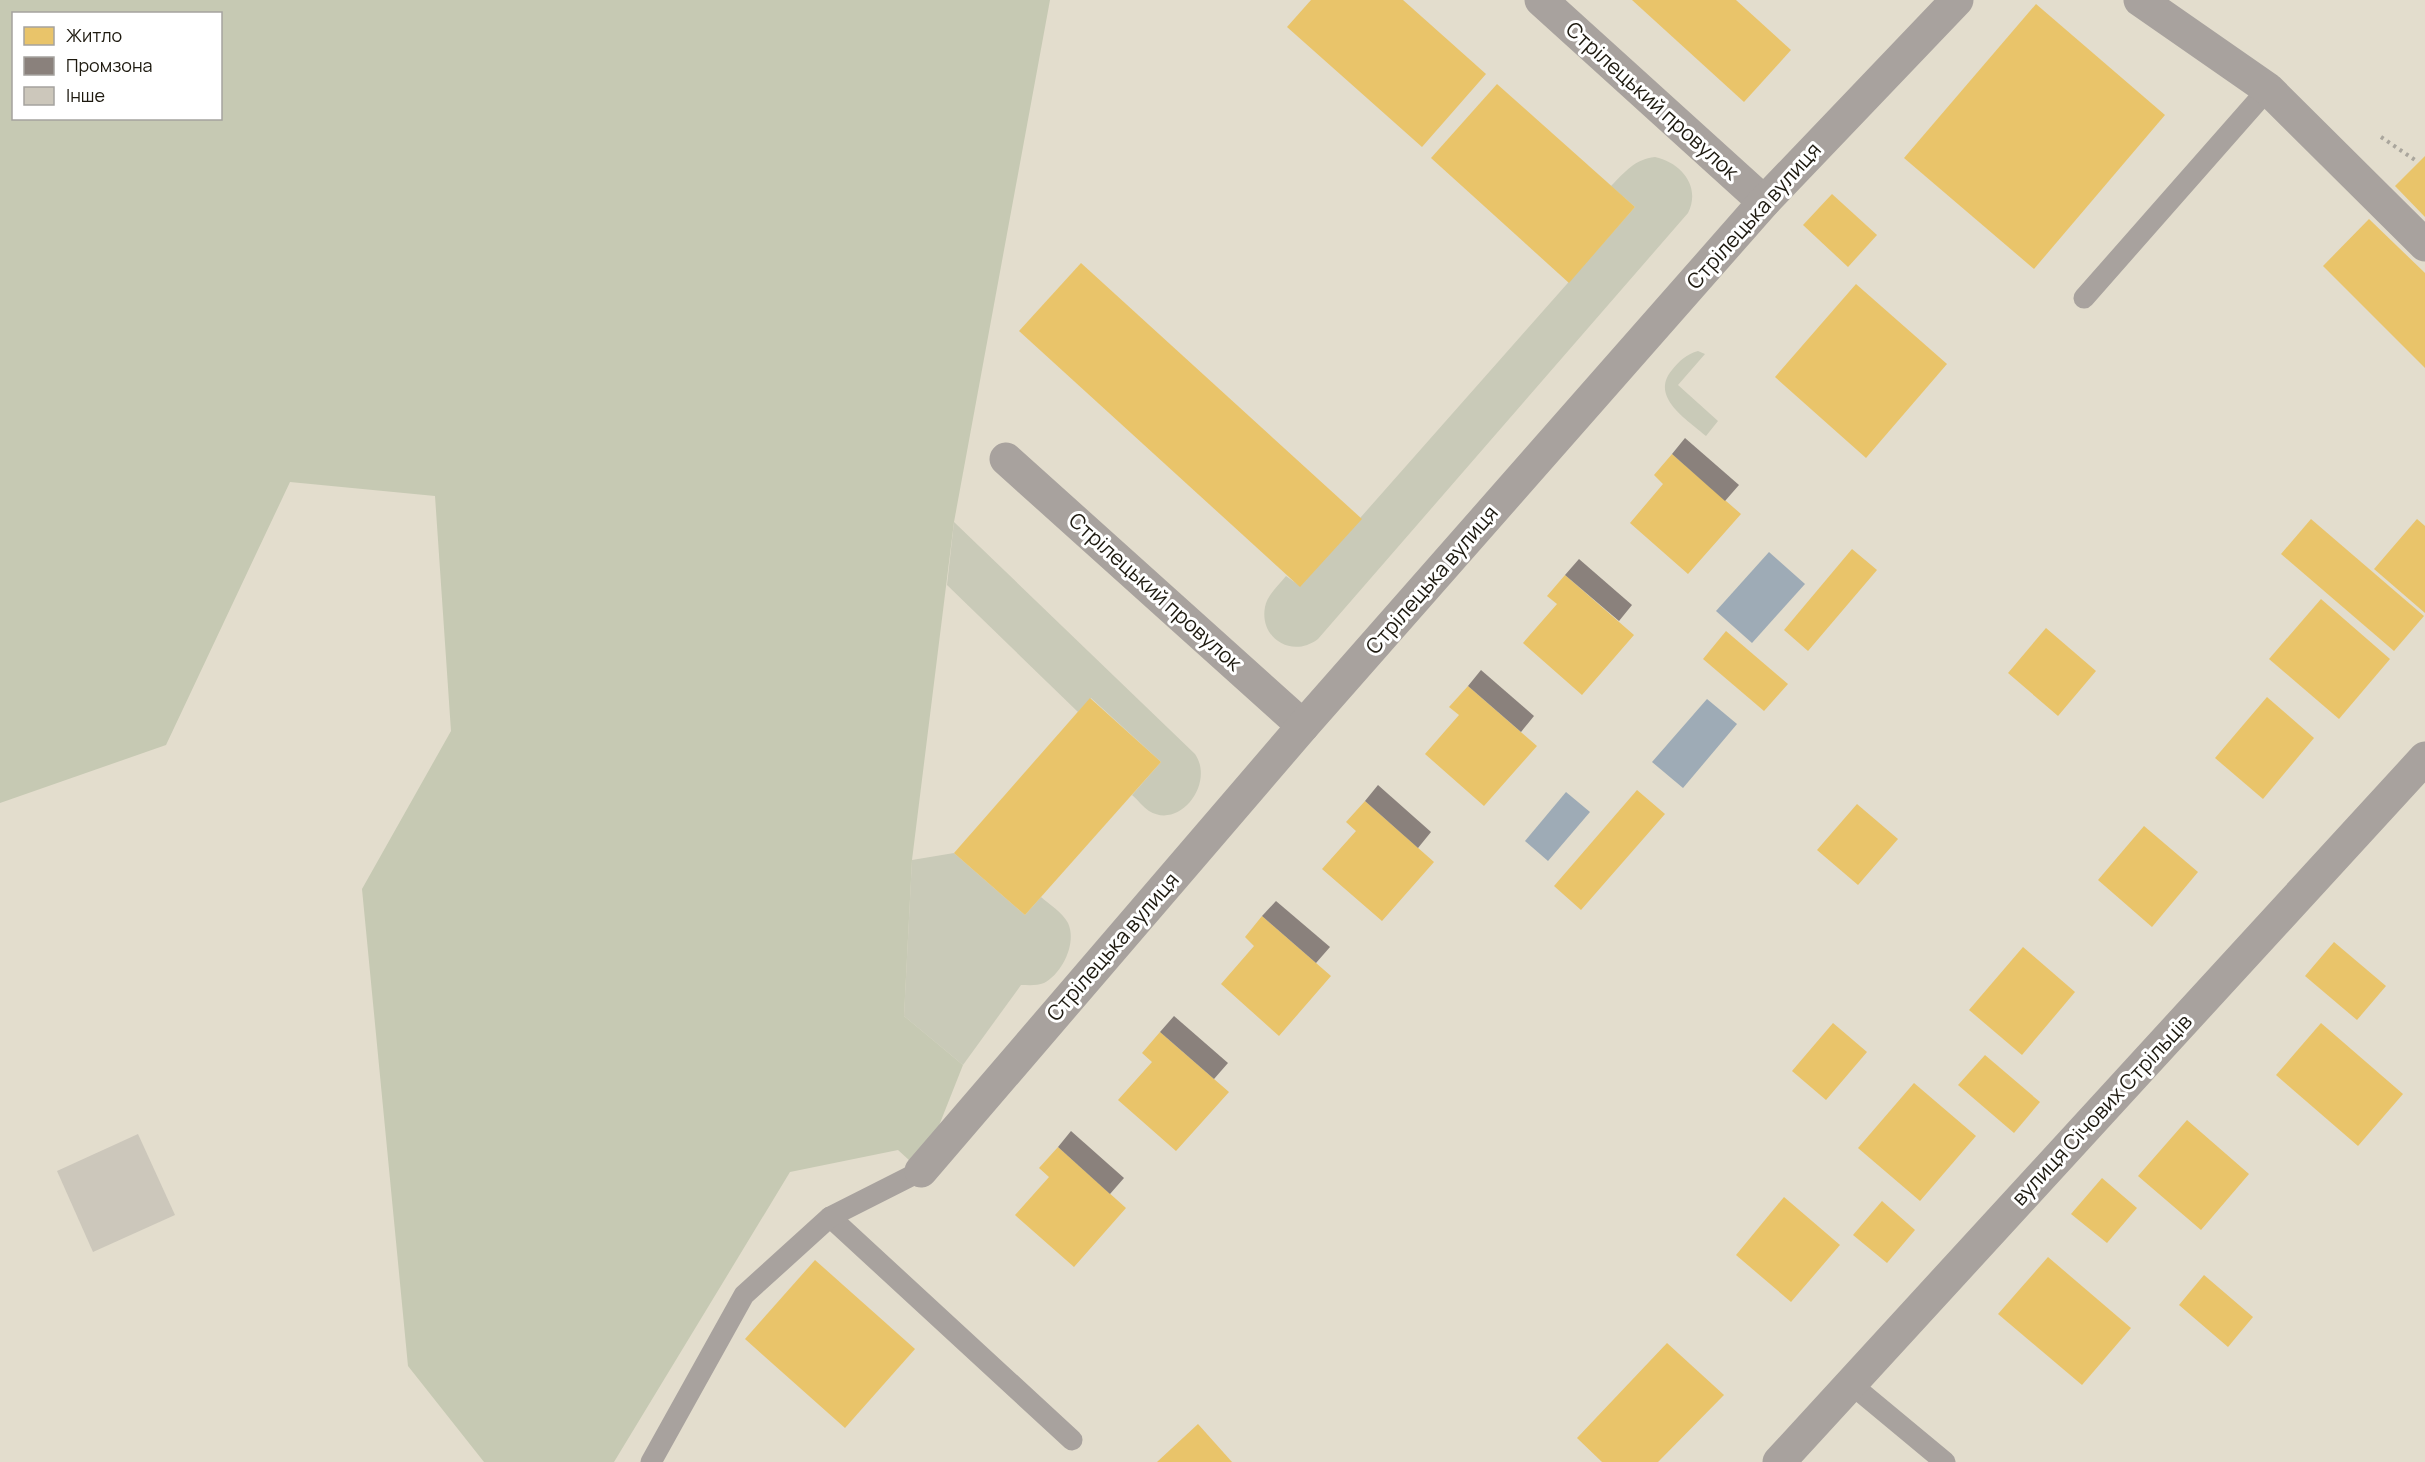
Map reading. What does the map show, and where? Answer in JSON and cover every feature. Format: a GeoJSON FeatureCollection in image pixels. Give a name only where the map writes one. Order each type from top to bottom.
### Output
{"type":"FeatureCollection","features":[{"type":"Feature","properties":{"kind":"street","name":"Стрілецький провулок"},"geometry":{"type":"LineString","coordinates":[[1541,0],[1764,202]]}},
{"type":"Feature","properties":{"kind":"street","name":"Стрілецька вулиця"},"geometry":{"type":"LineString","coordinates":[[921,1172],[1303,726],[1764,202],[1957,0]]}},
{"type":"Feature","properties":{"kind":"street"},"geometry":{"type":"LineString","coordinates":[[2140,0],[2268,89],[2425,245]]}},
{"type":"Feature","properties":{"kind":"street","name":"Стрілецький провулок"},"geometry":{"type":"LineString","coordinates":[[1006,459],[1303,726]]}},
{"type":"Feature","properties":{"kind":"street","name":"вулиця Січових Стрільців"},"geometry":{"type":"LineString","coordinates":[[1779,1462],[2425,758]]}},
{"type":"Feature","properties":{"kind":"lane"},"geometry":{"type":"LineString","coordinates":[[2084,298],[2268,89]]}},
{"type":"Feature","properties":{"kind":"lane"},"geometry":{"type":"LineString","coordinates":[[651,1462],[744,1295],[830,1217],[921,1172]]}},
{"type":"Feature","properties":{"kind":"lane"},"geometry":{"type":"LineString","coordinates":[[830,1217],[1072,1440]]}},
{"type":"Feature","properties":{"kind":"lane"},"geometry":{"type":"LineString","coordinates":[[1851,1384],[1945,1462]]}},
{"type":"Feature","properties":{"kind":"green space"},"geometry":{"type":"Polygon","coordinates":[[[0,0],[1050,0],[954,522],[912,860],[904,1016],[963,1065],[921,1171],[898,1150],[790,1172],[614,1462],[484,1462],[408,1366],[362,889],[451,731],[435,496],[290,482],[166,745],[0,803],[0,0]]]}},
{"type":"Feature","properties":{"kind":"green space"},"geometry":{"type":"Polygon","coordinates":[[[1655,157],[1681,170],[1686,178],[1692,194],[1688,213],[1318,639],[1308,645],[1298,647],[1279,642],[1267,628],[1264,618],[1266,603],[1274,590],[1286,576],[1300,586],[1635,207],[1611,186],[1636,163],[1655,157]]]}},
{"type":"Feature","properties":{"kind":"green space"},"geometry":{"type":"Polygon","coordinates":[[[1698,351],[1705,354],[1678,385],[1718,421],[1706,436],[1674,407],[1665,389],[1666,380],[1672,370],[1680,361],[1698,351]]]}},
{"type":"Feature","properties":{"kind":"green space"},"geometry":{"type":"Polygon","coordinates":[[[954,522],[1195,754],[1200,766],[1201,778],[1191,800],[1182,809],[1172,814],[1161,815],[1145,808],[1132,795],[1161,762],[1091,698],[1078,712],[947,585],[954,522]]]}},
{"type":"Feature","properties":{"kind":"green space"},"geometry":{"type":"Polygon","coordinates":[[[954,853],[1025,915],[1041,897],[1068,923],[1071,939],[1066,956],[1057,972],[1044,983],[1021,985],[963,1065],[904,1016],[912,860],[954,853]]]}},
{"type":"Feature","properties":{"kind":"shaded area"},"geometry":{"type":"Polygon","coordinates":[[[1769,552],[1805,584],[1752,643],[1716,611],[1769,552]]]}},
{"type":"Feature","properties":{"kind":"shaded area"},"geometry":{"type":"Polygon","coordinates":[[[1707,699],[1737,724],[1683,788],[1652,762],[1707,699]]]}},
{"type":"Feature","properties":{"kind":"shaded area"},"geometry":{"type":"Polygon","coordinates":[[[1566,792],[1590,812],[1548,861],[1525,841],[1566,792]]]}},
{"type":"Feature","properties":{"kind":"building: Житло"},"geometry":{"type":"Polygon","coordinates":[[[1311,0],[1403,0],[1486,74],[1422,147],[1287,27],[1311,0]]]}},
{"type":"Feature","properties":{"kind":"building: Житло"},"geometry":{"type":"Polygon","coordinates":[[[1632,0],[1736,0],[1791,50],[1744,102],[1632,0]]]}},
{"type":"Feature","properties":{"kind":"building: Житло"},"geometry":{"type":"Polygon","coordinates":[[[2036,4],[2165,115],[2034,269],[1904,158],[2036,4]]]}},
{"type":"Feature","properties":{"kind":"building: Житло"},"geometry":{"type":"Polygon","coordinates":[[[1497,84],[1635,207],[1569,283],[1431,158],[1497,84]]]}},
{"type":"Feature","properties":{"kind":"building: Житло"},"geometry":{"type":"Polygon","coordinates":[[[2425,156],[2425,217],[2395,186],[2425,156]]]}},
{"type":"Feature","properties":{"kind":"building: Житло"},"geometry":{"type":"Polygon","coordinates":[[[1832,194],[1877,235],[1848,267],[1803,225],[1832,194]]]}},
{"type":"Feature","properties":{"kind":"building: Житло"},"geometry":{"type":"Polygon","coordinates":[[[2369,219],[2425,273],[2425,368],[2323,266],[2369,219]]]}},
{"type":"Feature","properties":{"kind":"building: Житло"},"geometry":{"type":"Polygon","coordinates":[[[1081,263],[1362,519],[1300,587],[1019,331],[1081,263]]]}},
{"type":"Feature","properties":{"kind":"building: Житло"},"geometry":{"type":"Polygon","coordinates":[[[1856,284],[1947,364],[1866,458],[1775,377],[1856,284]]]}},
{"type":"Feature","properties":{"kind":"building: Житло"},"geometry":{"type":"Polygon","coordinates":[[[1672,454],[1741,514],[1688,574],[1630,523],[1663,484],[1654,475],[1672,454]]]}},
{"type":"Feature","properties":{"kind":"building: Житло"},"geometry":{"type":"Polygon","coordinates":[[[2311,519],[2424,616],[2394,651],[2281,554],[2311,519]]]}},
{"type":"Feature","properties":{"kind":"building: Житло"},"geometry":{"type":"Polygon","coordinates":[[[2417,519],[2425,526],[2425,613],[2374,569],[2417,519]]]}},
{"type":"Feature","properties":{"kind":"building: Житло"},"geometry":{"type":"Polygon","coordinates":[[[1852,549],[1877,570],[1808,651],[1784,630],[1852,549]]]}},
{"type":"Feature","properties":{"kind":"building: Житло"},"geometry":{"type":"Polygon","coordinates":[[[1565,575],[1634,635],[1582,695],[1523,643],[1557,604],[1547,596],[1565,575]]]}},
{"type":"Feature","properties":{"kind":"building: Житло"},"geometry":{"type":"Polygon","coordinates":[[[2321,599],[2390,659],[2339,719],[2269,659],[2321,599]]]}},
{"type":"Feature","properties":{"kind":"building: Житло"},"geometry":{"type":"Polygon","coordinates":[[[2046,628],[2096,671],[2058,716],[2008,673],[2046,628]]]}},
{"type":"Feature","properties":{"kind":"building: Житло"},"geometry":{"type":"Polygon","coordinates":[[[1726,631],[1788,684],[1764,711],[1703,659],[1726,631]]]}},
{"type":"Feature","properties":{"kind":"building: Житло"},"geometry":{"type":"Polygon","coordinates":[[[1468,686],[1537,746],[1484,806],[1425,754],[1459,715],[1449,707],[1468,686]]]}},
{"type":"Feature","properties":{"kind":"building: Житло"},"geometry":{"type":"Polygon","coordinates":[[[2267,697],[2314,738],[2263,799],[2215,758],[2267,697]]]}},
{"type":"Feature","properties":{"kind":"building: Житло"},"geometry":{"type":"Polygon","coordinates":[[[1090,698],[1161,762],[1025,915],[954,853],[1090,698]]]}},
{"type":"Feature","properties":{"kind":"building: Житло"},"geometry":{"type":"Polygon","coordinates":[[[1637,790],[1665,814],[1581,910],[1554,886],[1637,790]]]}},
{"type":"Feature","properties":{"kind":"building: Житло"},"geometry":{"type":"Polygon","coordinates":[[[1365,801],[1434,862],[1382,921],[1322,869],[1356,831],[1346,822],[1365,801]]]}},
{"type":"Feature","properties":{"kind":"building: Житло"},"geometry":{"type":"Polygon","coordinates":[[[1857,804],[1898,839],[1858,885],[1817,850],[1857,804]]]}},
{"type":"Feature","properties":{"kind":"building: Житло"},"geometry":{"type":"Polygon","coordinates":[[[2144,826],[2198,872],[2152,927],[2098,880],[2144,826]]]}},
{"type":"Feature","properties":{"kind":"building: Житло"},"geometry":{"type":"Polygon","coordinates":[[[1262,916],[1331,976],[1279,1036],[1221,984],[1254,946],[1245,937],[1262,916]]]}},
{"type":"Feature","properties":{"kind":"building: Житло"},"geometry":{"type":"Polygon","coordinates":[[[2334,942],[2386,986],[2357,1020],[2305,976],[2334,942]]]}},
{"type":"Feature","properties":{"kind":"building: Житло"},"geometry":{"type":"Polygon","coordinates":[[[2023,947],[2075,992],[2022,1055],[1969,1010],[2023,947]]]}},
{"type":"Feature","properties":{"kind":"building: Житло"},"geometry":{"type":"Polygon","coordinates":[[[1833,1023],[1867,1052],[1826,1100],[1792,1071],[1833,1023]]]}},
{"type":"Feature","properties":{"kind":"building: Житло"},"geometry":{"type":"Polygon","coordinates":[[[2321,1023],[2403,1094],[2358,1146],[2276,1075],[2321,1023]]]}},
{"type":"Feature","properties":{"kind":"building: Житло"},"geometry":{"type":"Polygon","coordinates":[[[1160,1032],[1229,1092],[1176,1151],[1118,1100],[1152,1062],[1142,1053],[1160,1032]]]}},
{"type":"Feature","properties":{"kind":"building: Житло"},"geometry":{"type":"Polygon","coordinates":[[[1985,1055],[2040,1102],[2014,1133],[1958,1085],[1985,1055]]]}},
{"type":"Feature","properties":{"kind":"building: Житло"},"geometry":{"type":"Polygon","coordinates":[[[1914,1083],[1976,1136],[1920,1201],[1858,1148],[1914,1083]]]}},
{"type":"Feature","properties":{"kind":"building: Житло"},"geometry":{"type":"Polygon","coordinates":[[[2187,1120],[2249,1174],[2201,1230],[2138,1176],[2187,1120]]]}},
{"type":"Feature","properties":{"kind":"building: Житло"},"geometry":{"type":"Polygon","coordinates":[[[1058,1147],[1126,1208],[1074,1267],[1015,1215],[1049,1177],[1039,1168],[1058,1147]]]}},
{"type":"Feature","properties":{"kind":"building: Житло"},"geometry":{"type":"Polygon","coordinates":[[[2102,1178],[2137,1208],[2107,1243],[2071,1214],[2102,1178]]]}},
{"type":"Feature","properties":{"kind":"building: Житло"},"geometry":{"type":"Polygon","coordinates":[[[1784,1197],[1840,1245],[1791,1302],[1736,1255],[1784,1197]]]}},
{"type":"Feature","properties":{"kind":"building: Житло"},"geometry":{"type":"Polygon","coordinates":[[[1882,1201],[1915,1230],[1887,1263],[1853,1235],[1882,1201]]]}},
{"type":"Feature","properties":{"kind":"building: Житло"},"geometry":{"type":"Polygon","coordinates":[[[2048,1257],[2131,1328],[2082,1385],[1998,1314],[2048,1257]]]}},
{"type":"Feature","properties":{"kind":"building: Житло"},"geometry":{"type":"Polygon","coordinates":[[[815,1260],[915,1349],[845,1428],[745,1339],[815,1260]]]}},
{"type":"Feature","properties":{"kind":"building: Житло"},"geometry":{"type":"Polygon","coordinates":[[[2204,1275],[2253,1317],[2228,1347],[2179,1305],[2204,1275]]]}},
{"type":"Feature","properties":{"kind":"building: Житло"},"geometry":{"type":"Polygon","coordinates":[[[1667,1343],[1724,1395],[1658,1462],[1602,1462],[1577,1438],[1667,1343]]]}},
{"type":"Feature","properties":{"kind":"building: Житло"},"geometry":{"type":"Polygon","coordinates":[[[1198,1424],[1232,1462],[1157,1462],[1198,1424]]]}},
{"type":"Feature","properties":{"kind":"building: Промзона"},"geometry":{"type":"Polygon","coordinates":[[[1685,438],[1739,485],[1725,501],[1672,454],[1685,438]]]}},
{"type":"Feature","properties":{"kind":"building: Промзона"},"geometry":{"type":"Polygon","coordinates":[[[1579,559],[1632,605],[1619,621],[1565,575],[1579,559]]]}},
{"type":"Feature","properties":{"kind":"building: Промзона"},"geometry":{"type":"Polygon","coordinates":[[[1481,670],[1534,716],[1521,732],[1468,686],[1481,670]]]}},
{"type":"Feature","properties":{"kind":"building: Промзона"},"geometry":{"type":"Polygon","coordinates":[[[1378,785],[1431,832],[1418,848],[1365,801],[1378,785]]]}},
{"type":"Feature","properties":{"kind":"building: Промзона"},"geometry":{"type":"Polygon","coordinates":[[[1276,901],[1330,947],[1316,963],[1262,916],[1276,901]]]}},
{"type":"Feature","properties":{"kind":"building: Промзона"},"geometry":{"type":"Polygon","coordinates":[[[1174,1016],[1228,1063],[1214,1079],[1160,1032],[1174,1016]]]}},
{"type":"Feature","properties":{"kind":"building: Промзона"},"geometry":{"type":"Polygon","coordinates":[[[1071,1131],[1124,1178],[1110,1194],[1058,1147],[1071,1131]]]}},
{"type":"Feature","properties":{"kind":"building: Інше"},"geometry":{"type":"Polygon","coordinates":[[[138,1134],[175,1215],[93,1252],[57,1171],[138,1134]]]}}]}
